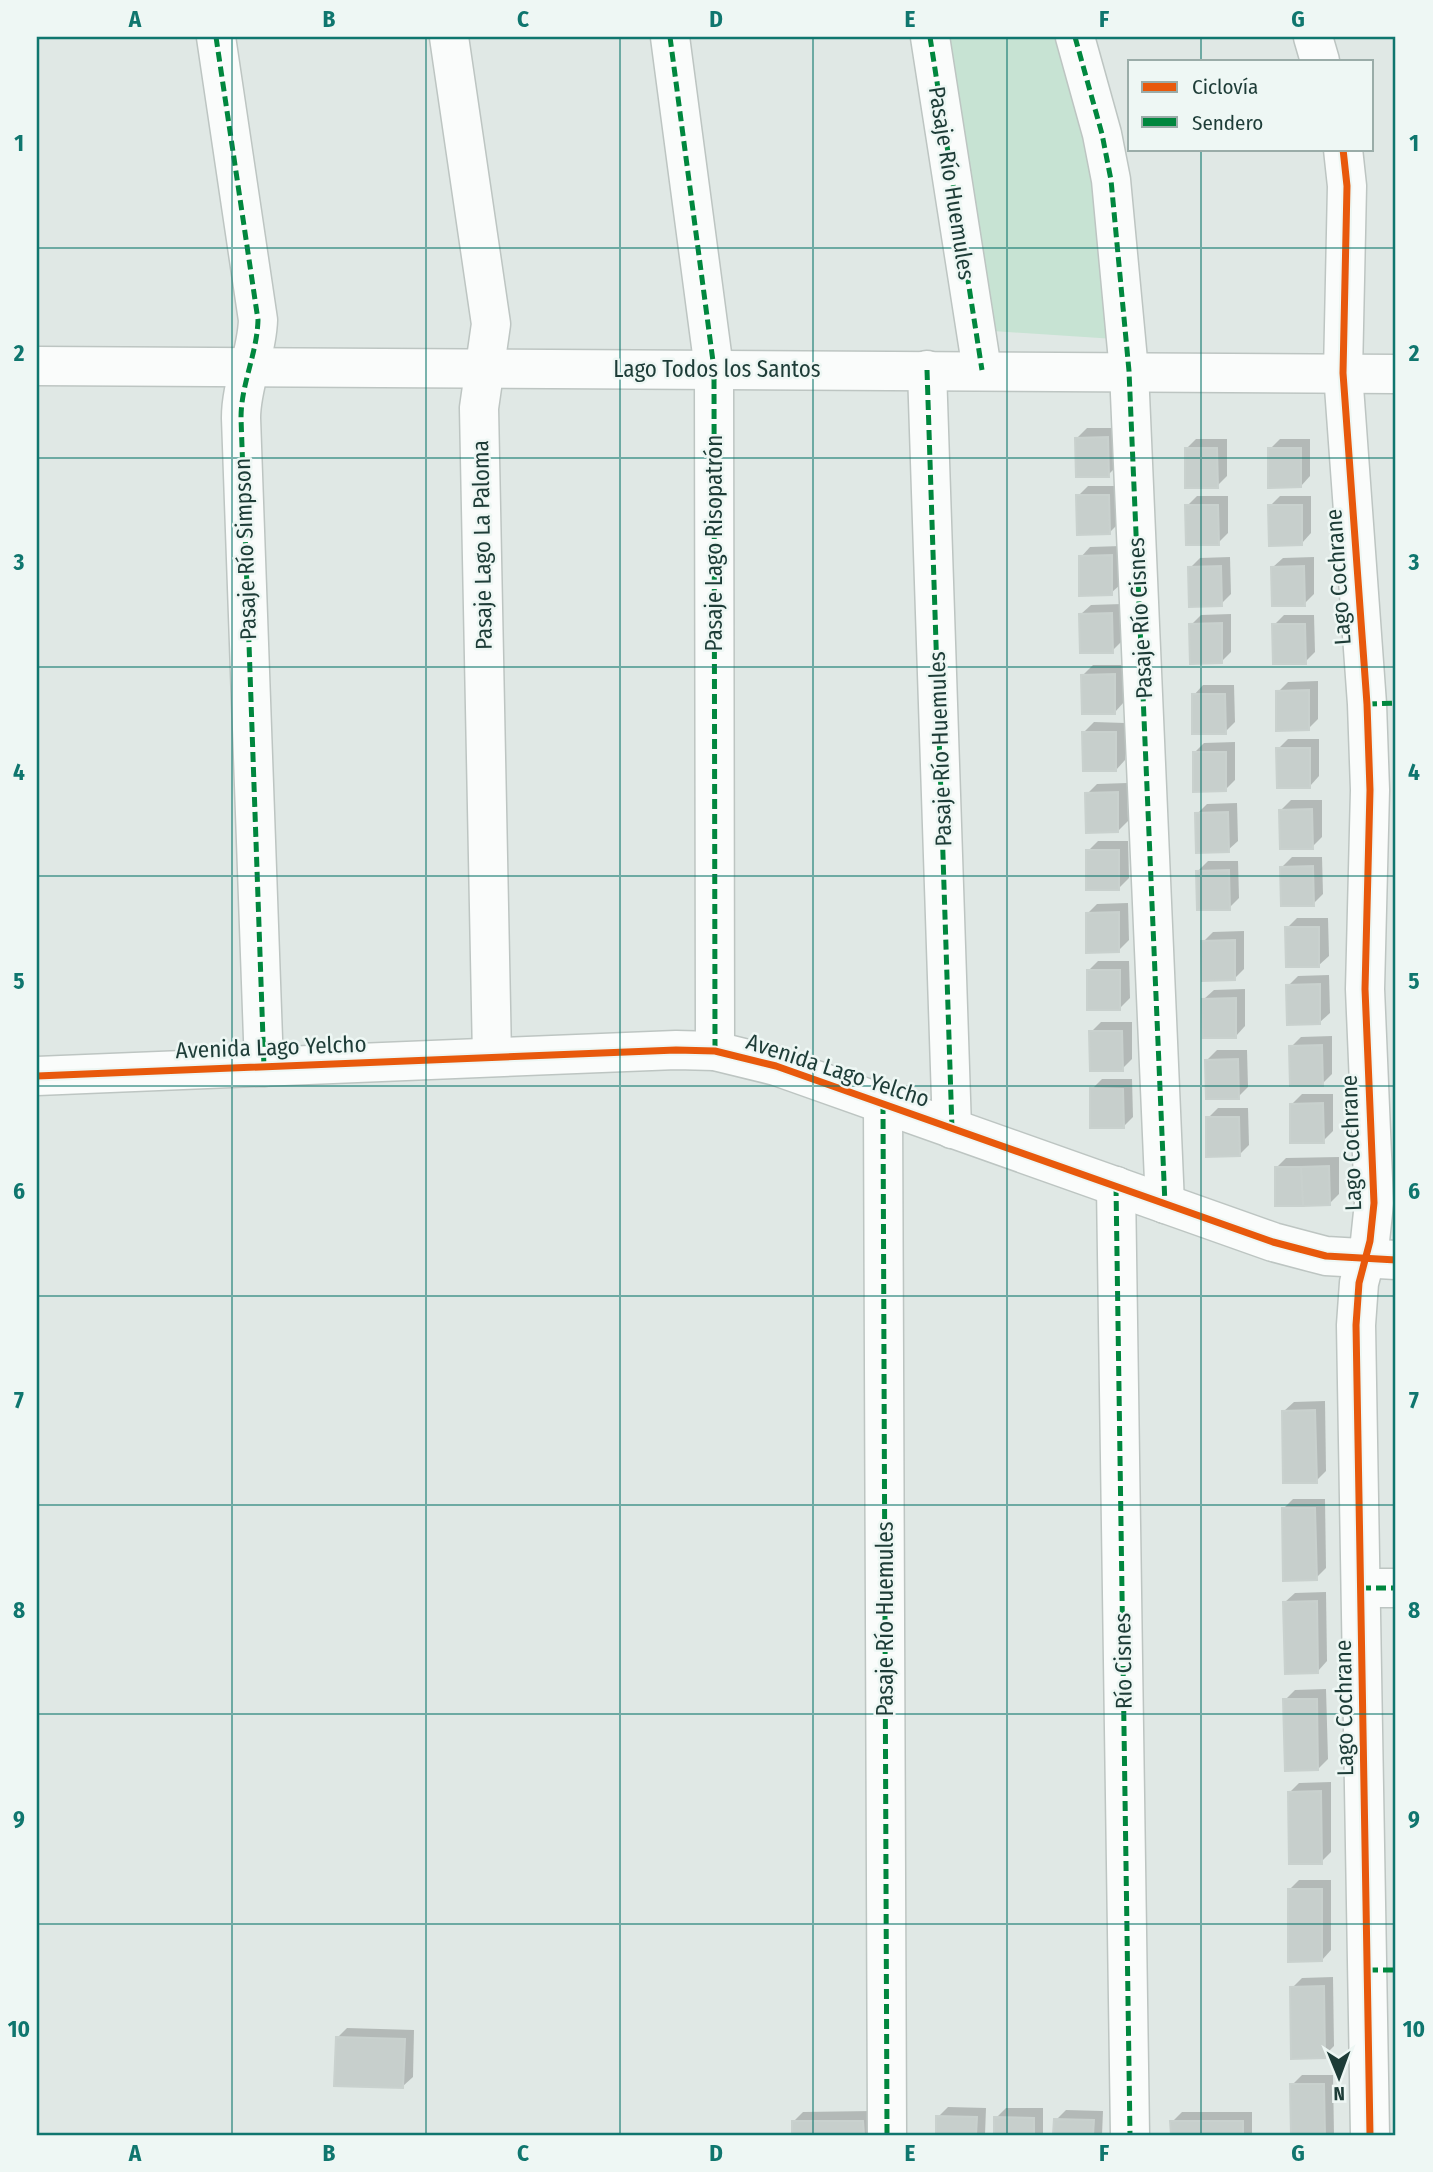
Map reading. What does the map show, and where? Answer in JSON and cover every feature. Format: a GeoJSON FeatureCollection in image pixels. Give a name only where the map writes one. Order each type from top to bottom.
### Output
{"type":"FeatureCollection","features":[{"type":"Feature","properties":{"kind":"street","name":"Pasaje Río Simpson"},"geometry":{"type":"LineString","coordinates":[[216,37],[257,307],[258,333],[243,387],[241,418],[264,1067]]}},
{"type":"Feature","properties":{"kind":"street","name":"Pasaje Lago La Paloma"},"geometry":{"type":"LineString","coordinates":[[449,37],[491,324],[479,408],[492,1057]]}},
{"type":"Feature","properties":{"kind":"street","name":"Pasaje Lago Risopatrón"},"geometry":{"type":"LineString","coordinates":[[670,37],[714,369],[715,1051]]}},
{"type":"Feature","properties":{"kind":"street","name":"Pasaje Río Huemules"},"geometry":{"type":"LineString","coordinates":[[930,37],[982,370]]}},
{"type":"Feature","properties":{"kind":"street","name":"Pasaje Río Cisnes"},"geometry":{"type":"LineString","coordinates":[[1075,37],[1102,134],[1111,180],[1129,370],[1165,1204]]}},
{"type":"Feature","properties":{"kind":"street"},"geometry":{"type":"LineString","coordinates":[[1313,37],[1320,60]]}},
{"type":"Feature","properties":{"kind":"street","name":"Lago Cochrane"},"geometry":{"type":"LineString","coordinates":[[1343,150],[1347,186],[1343,373],[1382,704],[1370,828],[1365,989],[1381,1056],[1373,1221],[1381,1259],[1359,1283],[1356,1325],[1379,1588],[1382,1970],[1370,2135]]}},
{"type":"Feature","properties":{"kind":"street","name":"Lago Todos los Santos"},"geometry":{"type":"LineString","coordinates":[[37,366],[1129,370],[1396,374]]}},
{"type":"Feature","properties":{"kind":"street","name":"Pasaje Río Huemules"},"geometry":{"type":"LineString","coordinates":[[927,370],[952,1129]]}},
{"type":"Feature","properties":{"kind":"street","name":"Avenida Lago Yelcho"},"geometry":{"type":"LineString","coordinates":[[37,1076],[676,1050],[715,1051],[776,1066],[1299,1250],[1325,1255],[1381,1259]]}},
{"type":"Feature","properties":{"kind":"street","name":"Pasaje Río Huemules"},"geometry":{"type":"LineString","coordinates":[[883,1104],[887,2135]]}},
{"type":"Feature","properties":{"kind":"street","name":"Río Cisnes"},"geometry":{"type":"LineString","coordinates":[[1115,1186],[1130,2135]]}},
{"type":"Feature","properties":{"kind":"green space"},"geometry":{"type":"Polygon","coordinates":[[[948,37],[1060,37],[1103,195],[1115,339],[993,331],[948,37]]]}},
{"type":"Feature","properties":{"kind":"building"},"geometry":{"type":"Polygon","coordinates":[[[1108,437],[1109,477],[1076,477],[1075,438],[1108,437]]]}},
{"type":"Feature","properties":{"kind":"building"},"geometry":{"type":"Polygon","coordinates":[[[1185,448],[1217,448],[1218,488],[1185,488],[1185,448]]]}},
{"type":"Feature","properties":{"kind":"building"},"geometry":{"type":"Polygon","coordinates":[[[1268,448],[1301,448],[1301,487],[1268,488],[1268,448]]]}},
{"type":"Feature","properties":{"kind":"building"},"geometry":{"type":"Polygon","coordinates":[[[1076,495],[1109,495],[1110,534],[1077,535],[1076,495]]]}},
{"type":"Feature","properties":{"kind":"building"},"geometry":{"type":"Polygon","coordinates":[[[1185,505],[1218,505],[1219,545],[1186,545],[1185,505]]]}},
{"type":"Feature","properties":{"kind":"building"},"geometry":{"type":"Polygon","coordinates":[[[1268,505],[1302,505],[1302,545],[1269,546],[1268,505]]]}},
{"type":"Feature","properties":{"kind":"building"},"geometry":{"type":"Polygon","coordinates":[[[1112,555],[1112,595],[1079,596],[1079,556],[1112,555]]]}},
{"type":"Feature","properties":{"kind":"building"},"geometry":{"type":"Polygon","coordinates":[[[1221,566],[1222,606],[1189,607],[1188,567],[1221,566]]]}},
{"type":"Feature","properties":{"kind":"building"},"geometry":{"type":"Polygon","coordinates":[[[1304,566],[1305,606],[1272,606],[1271,567],[1304,566]]]}},
{"type":"Feature","properties":{"kind":"building"},"geometry":{"type":"Polygon","coordinates":[[[1112,613],[1113,653],[1080,653],[1079,614],[1112,613]]]}},
{"type":"Feature","properties":{"kind":"building"},"geometry":{"type":"Polygon","coordinates":[[[1222,623],[1222,663],[1190,664],[1189,624],[1222,623]]]}},
{"type":"Feature","properties":{"kind":"building"},"geometry":{"type":"Polygon","coordinates":[[[1272,624],[1305,624],[1306,664],[1273,664],[1272,624]]]}},
{"type":"Feature","properties":{"kind":"building"},"geometry":{"type":"Polygon","coordinates":[[[1115,674],[1115,714],[1082,714],[1081,675],[1115,674]]]}},
{"type":"Feature","properties":{"kind":"building"},"geometry":{"type":"Polygon","coordinates":[[[1309,690],[1309,730],[1276,731],[1276,691],[1309,690]]]}},
{"type":"Feature","properties":{"kind":"building"},"geometry":{"type":"Polygon","coordinates":[[[1192,694],[1225,694],[1226,734],[1192,734],[1192,694]]]}},
{"type":"Feature","properties":{"kind":"building"},"geometry":{"type":"Polygon","coordinates":[[[1082,732],[1116,732],[1116,771],[1083,771],[1082,732]]]}},
{"type":"Feature","properties":{"kind":"building"},"geometry":{"type":"Polygon","coordinates":[[[1276,748],[1310,748],[1310,788],[1277,788],[1276,748]]]}},
{"type":"Feature","properties":{"kind":"building"},"geometry":{"type":"Polygon","coordinates":[[[1193,752],[1226,752],[1226,791],[1193,792],[1193,752]]]}},
{"type":"Feature","properties":{"kind":"building"},"geometry":{"type":"Polygon","coordinates":[[[1118,792],[1118,832],[1086,833],[1085,793],[1118,792]]]}},
{"type":"Feature","properties":{"kind":"building"},"geometry":{"type":"Polygon","coordinates":[[[1312,809],[1313,849],[1280,849],[1279,810],[1312,809]]]}},
{"type":"Feature","properties":{"kind":"building"},"geometry":{"type":"Polygon","coordinates":[[[1228,812],[1229,852],[1196,853],[1195,813],[1228,812]]]}},
{"type":"Feature","properties":{"kind":"building"},"geometry":{"type":"Polygon","coordinates":[[[1086,850],[1119,850],[1119,890],[1086,890],[1086,850]]]}},
{"type":"Feature","properties":{"kind":"building"},"geometry":{"type":"Polygon","coordinates":[[[1313,866],[1314,906],[1281,906],[1280,867],[1313,866]]]}},
{"type":"Feature","properties":{"kind":"building"},"geometry":{"type":"Polygon","coordinates":[[[1229,870],[1230,910],[1197,910],[1196,871],[1229,870]]]}},
{"type":"Feature","properties":{"kind":"building"},"geometry":{"type":"Polygon","coordinates":[[[1119,912],[1119,952],[1086,953],[1086,913],[1119,912]]]}},
{"type":"Feature","properties":{"kind":"building"},"geometry":{"type":"Polygon","coordinates":[[[1285,927],[1319,927],[1319,967],[1286,967],[1285,927]]]}},
{"type":"Feature","properties":{"kind":"building"},"geometry":{"type":"Polygon","coordinates":[[[1235,940],[1235,980],[1202,981],[1201,941],[1235,940]]]}},
{"type":"Feature","properties":{"kind":"building"},"geometry":{"type":"Polygon","coordinates":[[[1087,970],[1120,970],[1120,1010],[1087,1010],[1087,970]]]}},
{"type":"Feature","properties":{"kind":"building"},"geometry":{"type":"Polygon","coordinates":[[[1320,984],[1320,1024],[1287,1025],[1286,985],[1320,984]]]}},
{"type":"Feature","properties":{"kind":"building"},"geometry":{"type":"Polygon","coordinates":[[[1236,998],[1236,1038],[1203,1038],[1202,999],[1236,998]]]}},
{"type":"Feature","properties":{"kind":"building"},"geometry":{"type":"Polygon","coordinates":[[[1089,1031],[1122,1031],[1123,1071],[1090,1071],[1089,1031]]]}},
{"type":"Feature","properties":{"kind":"building"},"geometry":{"type":"Polygon","coordinates":[[[1322,1045],[1323,1086],[1290,1086],[1289,1046],[1322,1045]]]}},
{"type":"Feature","properties":{"kind":"building"},"geometry":{"type":"Polygon","coordinates":[[[1238,1059],[1239,1099],[1206,1099],[1205,1060],[1238,1059]]]}},
{"type":"Feature","properties":{"kind":"building"},"geometry":{"type":"Polygon","coordinates":[[[1090,1088],[1123,1089],[1124,1128],[1090,1128],[1090,1088]]]}},
{"type":"Feature","properties":{"kind":"building"},"geometry":{"type":"Polygon","coordinates":[[[1323,1103],[1324,1143],[1290,1143],[1290,1104],[1323,1103]]]}},
{"type":"Feature","properties":{"kind":"building"},"geometry":{"type":"Polygon","coordinates":[[[1206,1117],[1239,1117],[1240,1156],[1206,1157],[1206,1117]]]}},
{"type":"Feature","properties":{"kind":"building"},"geometry":{"type":"Polygon","coordinates":[[[1329,1166],[1330,1205],[1303,1206],[1301,1167],[1329,1166]]]}},
{"type":"Feature","properties":{"kind":"building"},"geometry":{"type":"Polygon","coordinates":[[[1275,1167],[1301,1167],[1303,1206],[1275,1206],[1275,1167]]]}},
{"type":"Feature","properties":{"kind":"building"},"geometry":{"type":"Polygon","coordinates":[[[1315,1410],[1317,1483],[1283,1483],[1282,1411],[1315,1410]]]}},
{"type":"Feature","properties":{"kind":"building"},"geometry":{"type":"Polygon","coordinates":[[[1282,1508],[1315,1508],[1317,1580],[1283,1581],[1282,1508]]]}},
{"type":"Feature","properties":{"kind":"building"},"geometry":{"type":"Polygon","coordinates":[[[1317,1601],[1318,1673],[1285,1674],[1283,1602],[1317,1601]]]}},
{"type":"Feature","properties":{"kind":"building"},"geometry":{"type":"Polygon","coordinates":[[[1283,1699],[1317,1699],[1318,1770],[1285,1771],[1283,1699]]]}},
{"type":"Feature","properties":{"kind":"building"},"geometry":{"type":"Polygon","coordinates":[[[1321,1791],[1322,1864],[1289,1864],[1288,1792],[1321,1791]]]}},
{"type":"Feature","properties":{"kind":"building"},"geometry":{"type":"Polygon","coordinates":[[[1288,1889],[1322,1889],[1322,1961],[1288,1962],[1288,1889]]]}},
{"type":"Feature","properties":{"kind":"building"},"geometry":{"type":"Polygon","coordinates":[[[1324,1986],[1325,2058],[1291,2059],[1290,1987],[1324,1986]]]}},
{"type":"Feature","properties":{"kind":"building"},"geometry":{"type":"Polygon","coordinates":[[[336,2037],[405,2039],[403,2088],[334,2086],[336,2037]]]}},
{"type":"Feature","properties":{"kind":"building"},"geometry":{"type":"Polygon","coordinates":[[[1290,2084],[1324,2084],[1325,2135],[1291,2135],[1290,2084]]]}},
{"type":"Feature","properties":{"kind":"building"},"geometry":{"type":"Polygon","coordinates":[[[936,2116],[977,2117],[976,2135],[936,2135],[936,2116]]]}},
{"type":"Feature","properties":{"kind":"building"},"geometry":{"type":"Polygon","coordinates":[[[994,2117],[1034,2118],[1034,2135],[994,2135],[994,2117]]]}},
{"type":"Feature","properties":{"kind":"building"},"geometry":{"type":"Polygon","coordinates":[[[1054,2119],[1094,2120],[1093,2135],[1053,2135],[1054,2119]]]}},
{"type":"Feature","properties":{"kind":"building"},"geometry":{"type":"Polygon","coordinates":[[[792,2121],[863,2121],[864,2135],[792,2135],[792,2121]]]}},
{"type":"Feature","properties":{"kind":"building"},"geometry":{"type":"Polygon","coordinates":[[[1170,2121],[1243,2121],[1243,2135],[1171,2135],[1170,2121]]]}},
{"type":"Feature","properties":{"kind":"marked path"},"geometry":{"type":"LineString","coordinates":[[216,37],[258,320],[241,418],[264,1067]]}},
{"type":"Feature","properties":{"kind":"marked path"},"geometry":{"type":"LineString","coordinates":[[670,37],[714,369],[715,1051]]}},
{"type":"Feature","properties":{"kind":"marked path"},"geometry":{"type":"LineString","coordinates":[[930,37],[982,370]]}},
{"type":"Feature","properties":{"kind":"marked path"},"geometry":{"type":"LineString","coordinates":[[1075,37],[1102,134],[1111,180],[1129,371],[1165,1204]]}},
{"type":"Feature","properties":{"kind":"marked path"},"geometry":{"type":"LineString","coordinates":[[927,370],[952,1129]]}},
{"type":"Feature","properties":{"kind":"marked path"},"geometry":{"type":"LineString","coordinates":[[1367,704],[1396,703]]}},
{"type":"Feature","properties":{"kind":"marked path"},"geometry":{"type":"LineString","coordinates":[[883,1104],[887,2135]]}},
{"type":"Feature","properties":{"kind":"marked path"},"geometry":{"type":"LineString","coordinates":[[1116,1186],[1130,2135]]}},
{"type":"Feature","properties":{"kind":"marked path"},"geometry":{"type":"LineString","coordinates":[[1361,1588],[1396,1588]]}},
{"type":"Feature","properties":{"kind":"marked path"},"geometry":{"type":"LineString","coordinates":[[1368,1970],[1396,1970]]}},
{"type":"Feature","properties":{"kind":"cycle path"},"geometry":{"type":"LineString","coordinates":[[1343,150],[1347,186],[1343,373],[1367,704],[1370,790],[1365,989],[1374,1203],[1370,1241],[1359,1283],[1356,1325],[1370,2135]]}},
{"type":"Feature","properties":{"kind":"cycle path"},"geometry":{"type":"LineString","coordinates":[[37,1076],[676,1050],[715,1051],[776,1066],[1273,1242],[1326,1256],[1396,1260]]}}]}
